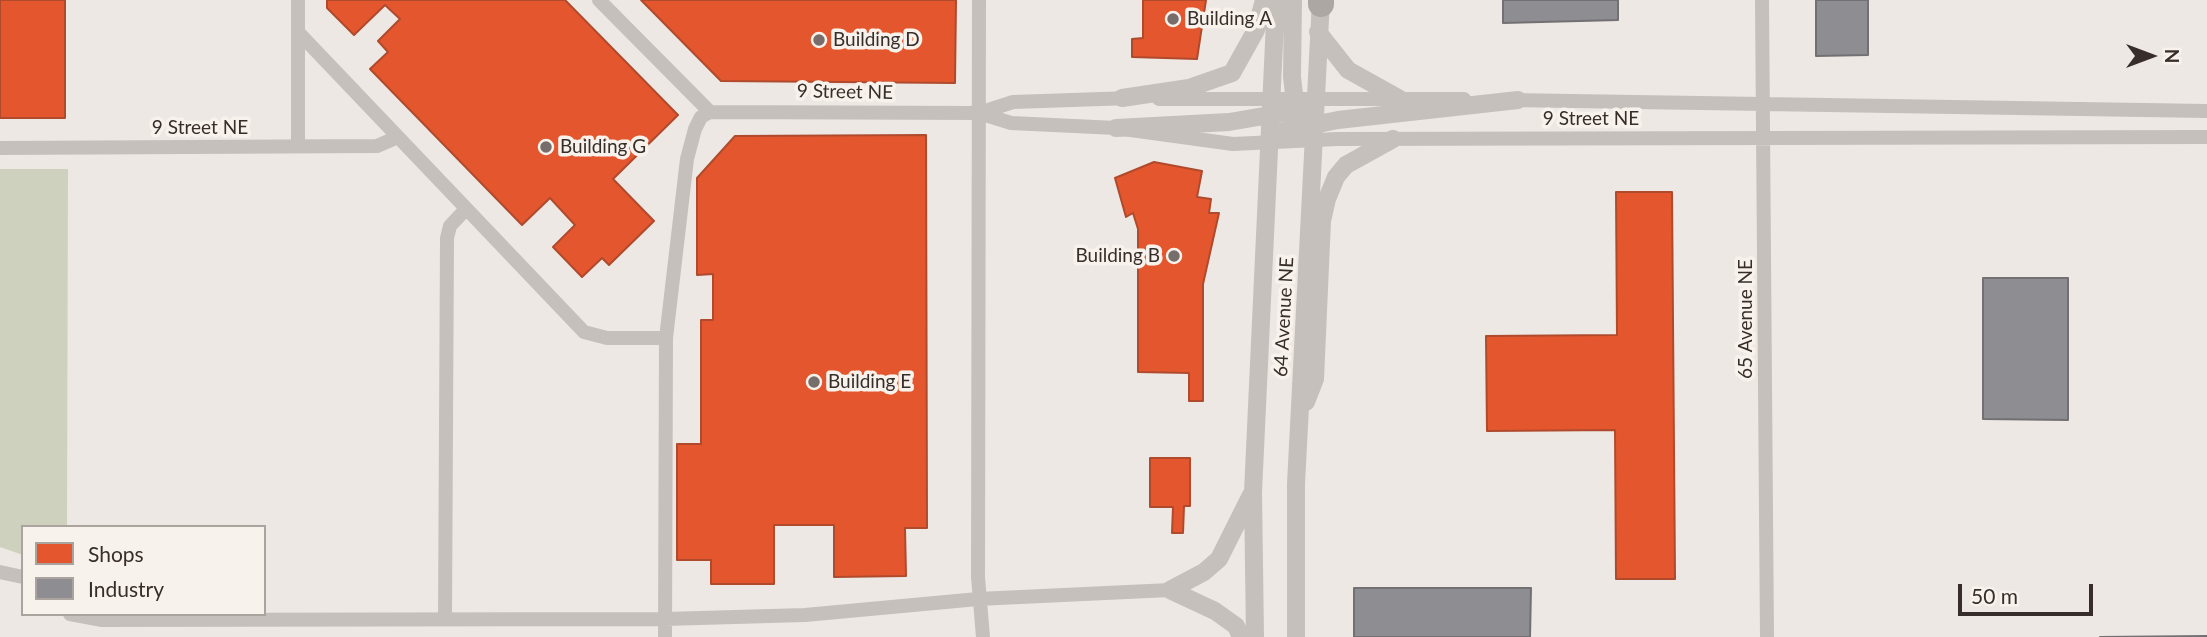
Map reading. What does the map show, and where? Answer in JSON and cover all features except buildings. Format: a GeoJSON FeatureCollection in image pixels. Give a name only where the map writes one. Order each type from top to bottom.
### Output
{"type":"FeatureCollection","features":[{"type":"Feature","properties":{"kind":"street"},"geometry":{"type":"LineString","coordinates":[[298,0],[298,146]]}},
{"type":"Feature","properties":{"kind":"street"},"geometry":{"type":"LineString","coordinates":[[599,0],[710,112],[701,117],[695,129],[687,159],[666,338],[665,637]]}},
{"type":"Feature","properties":{"kind":"street"},"geometry":{"type":"LineString","coordinates":[[979,0],[978,599],[983,637]]}},
{"type":"Feature","properties":{"kind":"street"},"geometry":{"type":"LineString","coordinates":[[1122,98],[1189,88],[1232,73],[1256,30],[1264,0]]}},
{"type":"Feature","properties":{"kind":"street","name":"64 Avenue NE"},"geometry":{"type":"LineString","coordinates":[[1255,637],[1253,492],[1276,0]]}},
{"type":"Feature","properties":{"kind":"street"},"geometry":{"type":"LineString","coordinates":[[1293,0],[1303,121]]}},
{"type":"Feature","properties":{"kind":"street","name":"65 Avenue NE"},"geometry":{"type":"LineString","coordinates":[[1762,0],[1767,637]]}},
{"type":"Feature","properties":{"kind":"street","name":"64 Avenue NE"},"geometry":{"type":"LineString","coordinates":[[1296,637],[1303,121],[1316,100],[1321,1]]}},
{"type":"Feature","properties":{"kind":"street"},"geometry":{"type":"LineString","coordinates":[[298,32],[584,332],[607,338],[666,338]]}},
{"type":"Feature","properties":{"kind":"street"},"geometry":{"type":"LineString","coordinates":[[1318,32],[1348,70],[1400,99]]}},
{"type":"Feature","properties":{"kind":"street","name":"9 Street NE"},"geometry":{"type":"LineString","coordinates":[[710,112],[979,113],[1013,103],[1122,98],[1271,108]]}},
{"type":"Feature","properties":{"kind":"street","name":"9 Street NE"},"geometry":{"type":"LineString","coordinates":[[1316,100],[1764,101],[2207,111]]}},
{"type":"Feature","properties":{"kind":"street"},"geometry":{"type":"LineString","coordinates":[[1269,144],[1283,131],[1303,121],[1518,100]]}},
{"type":"Feature","properties":{"kind":"street"},"geometry":{"type":"LineString","coordinates":[[1116,128],[1203,125],[1271,108],[1303,121]]}},
{"type":"Feature","properties":{"kind":"street","name":"9 Street NE"},"geometry":{"type":"LineString","coordinates":[[979,113],[1011,123],[1116,128],[1227,144],[1269,144]]}},
{"type":"Feature","properties":{"kind":"street","name":"9 Street NE"},"geometry":{"type":"LineString","coordinates":[[1303,121],[1392,139],[2207,137]]}},
{"type":"Feature","properties":{"kind":"street","name":"9 Street NE"},"geometry":{"type":"LineString","coordinates":[[0,148],[377,146],[398,137]]}},
{"type":"Feature","properties":{"kind":"street"},"geometry":{"type":"LineString","coordinates":[[1300,418],[1315,379],[1322,221],[1327,199],[1336,177],[1346,165],[1392,139]]}},
{"type":"Feature","properties":{"kind":"street"},"geometry":{"type":"LineString","coordinates":[[445,619],[447,238],[450,226],[466,209]]}},
{"type":"Feature","properties":{"kind":"street"},"geometry":{"type":"LineString","coordinates":[[81,616],[102,620],[665,619],[805,615],[978,599],[1170,590],[1204,572],[1219,559],[1253,492]]}},
{"type":"Feature","properties":{"kind":"street"},"geometry":{"type":"LineString","coordinates":[[0,572],[21,577]]}},
{"type":"Feature","properties":{"kind":"street"},"geometry":{"type":"LineString","coordinates":[[1170,590],[1215,611],[1236,626],[1241,637]]}},
{"type":"Feature","properties":{"kind":"green space"},"geometry":{"type":"Polygon","coordinates":[[[0,169],[68,169],[67,525],[21,525],[21,554],[0,547],[0,169]]]}},
{"type":"Feature","properties":{"kind":"place","name":"Building A"},"geometry":{"type":"Point","coordinates":[1173,19]}},
{"type":"Feature","properties":{"kind":"place","name":"Building D"},"geometry":{"type":"Point","coordinates":[819,40]}},
{"type":"Feature","properties":{"kind":"place","name":"Building G"},"geometry":{"type":"Point","coordinates":[546,147]}},
{"type":"Feature","properties":{"kind":"place","name":"Building B"},"geometry":{"type":"Point","coordinates":[1174,256]}},
{"type":"Feature","properties":{"kind":"place","name":"Building E"},"geometry":{"type":"Point","coordinates":[814,382]}}]}
